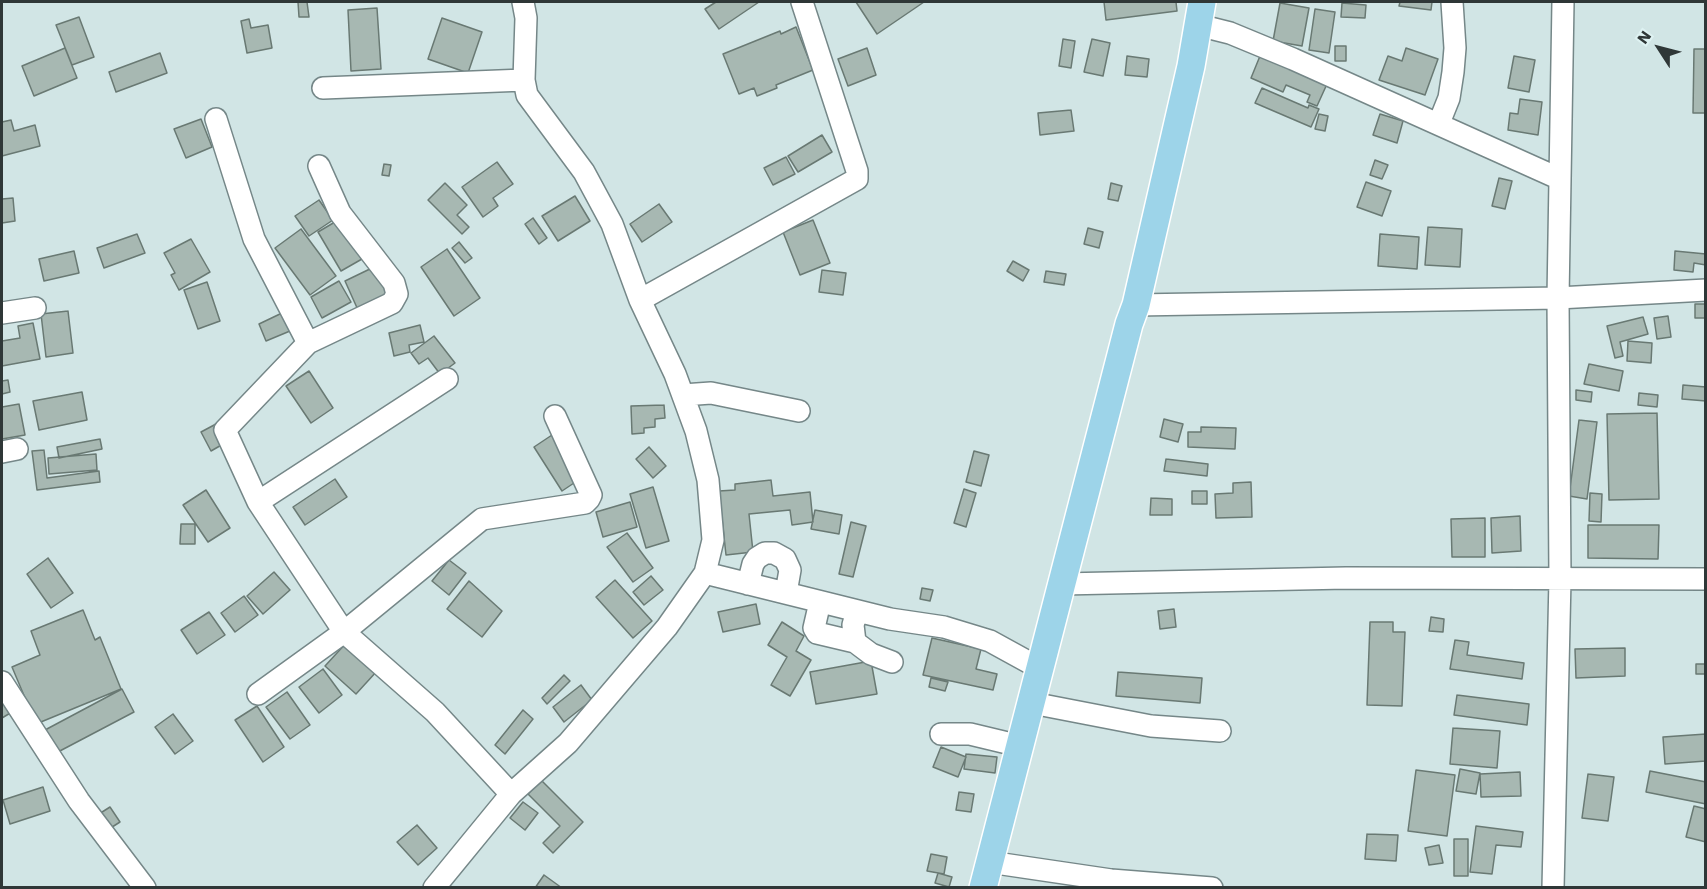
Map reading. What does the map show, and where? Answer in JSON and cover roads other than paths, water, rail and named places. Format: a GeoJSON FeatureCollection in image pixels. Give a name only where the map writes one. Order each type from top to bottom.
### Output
{"type":"FeatureCollection","features":[{"type":"Feature","properties":{"kind":"main road"},"geometry":{"type":"LineString","coordinates":[[983,888],[1129,324],[1136,305],[1200,13]]}},
{"type":"Feature","properties":{"kind":"street"},"geometry":{"type":"LineString","coordinates":[[434,888],[512,794],[567,743],[667,627],[705,573],[713,540],[708,480],[683,395],[640,300],[612,224],[584,172],[527,95],[524,80],[527,40],[524,2]]}},
{"type":"Feature","properties":{"kind":"street"},"geometry":{"type":"LineString","coordinates":[[640,300],[856,179],[857,171],[802,2]]}},
{"type":"Feature","properties":{"kind":"street"},"geometry":{"type":"LineString","coordinates":[[1439,123],[1449,98],[1453,72],[1455,48],[1452,2]]}},
{"type":"Feature","properties":{"kind":"street"},"geometry":{"type":"LineString","coordinates":[[1553,888],[1560,579],[1558,298],[1563,2]]}},
{"type":"Feature","properties":{"kind":"street"},"geometry":{"type":"LineString","coordinates":[[1200,13],[1230,33],[1439,123],[1560,179]]}},
{"type":"Feature","properties":{"kind":"street"},"geometry":{"type":"LineString","coordinates":[[323,88],[524,80]]}},
{"type":"Feature","properties":{"kind":"street"},"geometry":{"type":"LineString","coordinates":[[216,119],[254,239],[308,343]]}},
{"type":"Feature","properties":{"kind":"street"},"geometry":{"type":"LineString","coordinates":[[319,166],[340,213],[394,283],[397,294],[392,303],[308,343],[225,430],[258,502],[344,632],[435,711],[512,794]]}},
{"type":"Feature","properties":{"kind":"street"},"geometry":{"type":"LineString","coordinates":[[1136,305],[1558,298],[1706,290]]}},
{"type":"Feature","properties":{"kind":"street"},"geometry":{"type":"LineString","coordinates":[[2,313],[35,308]]}},
{"type":"Feature","properties":{"kind":"street"},"geometry":{"type":"LineString","coordinates":[[258,502],[447,379]]}},
{"type":"Feature","properties":{"kind":"street"},"geometry":{"type":"LineString","coordinates":[[683,395],[711,393],[799,411]]}},
{"type":"Feature","properties":{"kind":"street"},"geometry":{"type":"LineString","coordinates":[[258,694],[344,632],[482,519],[585,503],[591,495],[555,416]]}},
{"type":"Feature","properties":{"kind":"street"},"geometry":{"type":"LineString","coordinates":[[748,584],[757,558],[765,553],[774,553],[786,560],[790,570],[786,593]]}},
{"type":"Feature","properties":{"kind":"street"},"geometry":{"type":"LineString","coordinates":[[705,573],[857,611],[944,627],[990,641],[1041,669]]}},
{"type":"Feature","properties":{"kind":"street"},"geometry":{"type":"LineString","coordinates":[[1062,584],[1346,578],[1706,579]]}},
{"type":"Feature","properties":{"kind":"street"},"geometry":{"type":"LineString","coordinates":[[820,602],[814,628],[817,633],[855,642],[871,654],[892,662]]}},
{"type":"Feature","properties":{"kind":"street"},"geometry":{"type":"LineString","coordinates":[[855,642],[853,625],[857,611]]}},
{"type":"Feature","properties":{"kind":"street"},"geometry":{"type":"LineString","coordinates":[[2,682],[79,801],[145,888]]}},
{"type":"Feature","properties":{"kind":"street"},"geometry":{"type":"LineString","coordinates":[[1032,704],[1151,726],[1220,731]]}},
{"type":"Feature","properties":{"kind":"street"},"geometry":{"type":"LineString","coordinates":[[941,734],[969,734],[1020,746]]}},
{"type":"Feature","properties":{"kind":"street"},"geometry":{"type":"LineString","coordinates":[[989,862],[1111,880],[1212,888]]}}]}
